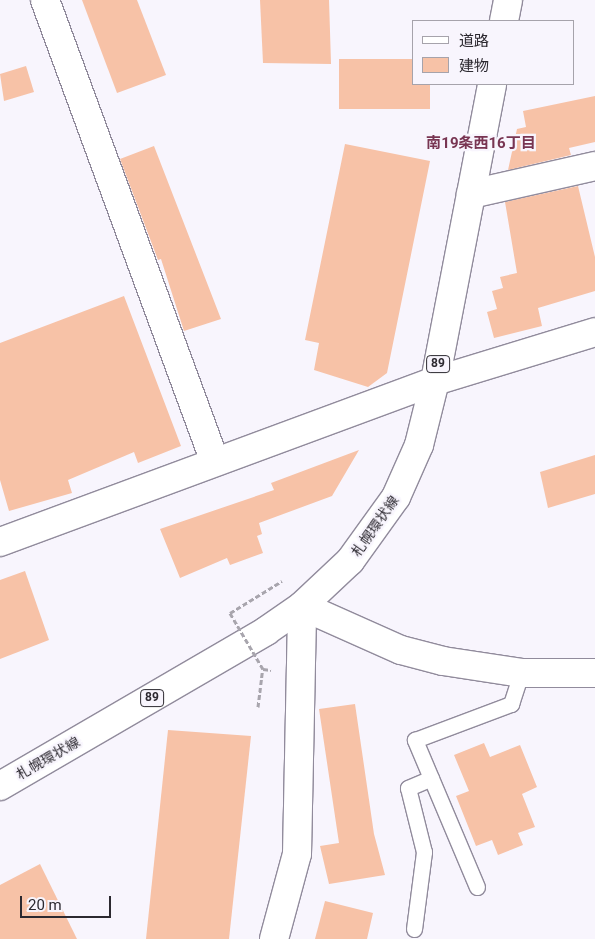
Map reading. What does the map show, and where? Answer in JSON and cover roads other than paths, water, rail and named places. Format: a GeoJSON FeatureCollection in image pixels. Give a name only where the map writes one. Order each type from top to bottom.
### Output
{"type":"FeatureCollection","features":[{"type":"Feature","properties":{"kind":"street"},"geometry":{"type":"LineString","coordinates":[[45,0],[215,461]]}},
{"type":"Feature","properties":{"kind":"street"},"geometry":{"type":"LineString","coordinates":[[504,20],[508,0]]}},
{"type":"Feature","properties":{"kind":"street","name":"札幌環状線"},"geometry":{"type":"LineString","coordinates":[[0,786],[266,631],[302,606],[350,561],[396,497],[419,445],[435,381],[492,85]]}},
{"type":"Feature","properties":{"kind":"street"},"geometry":{"type":"LineString","coordinates":[[471,194],[595,166]]}},
{"type":"Feature","properties":{"kind":"street"},"geometry":{"type":"LineString","coordinates":[[0,542],[435,381],[595,332]]}},
{"type":"Feature","properties":{"kind":"street"},"geometry":{"type":"LineString","coordinates":[[274,939],[297,854],[302,606],[401,650],[442,661],[521,673],[595,673]]}},
{"type":"Feature","properties":{"kind":"lane"},"geometry":{"type":"LineString","coordinates":[[477,887],[415,740],[511,704],[521,673]]}},
{"type":"Feature","properties":{"kind":"lane"},"geometry":{"type":"LineString","coordinates":[[414,929],[424,852],[408,788],[431,778]]}},
{"type":"Feature","properties":{"kind":"district","name":"南19条西16丁目"},"geometry":{"type":"Point","coordinates":[481,144]}}]}
